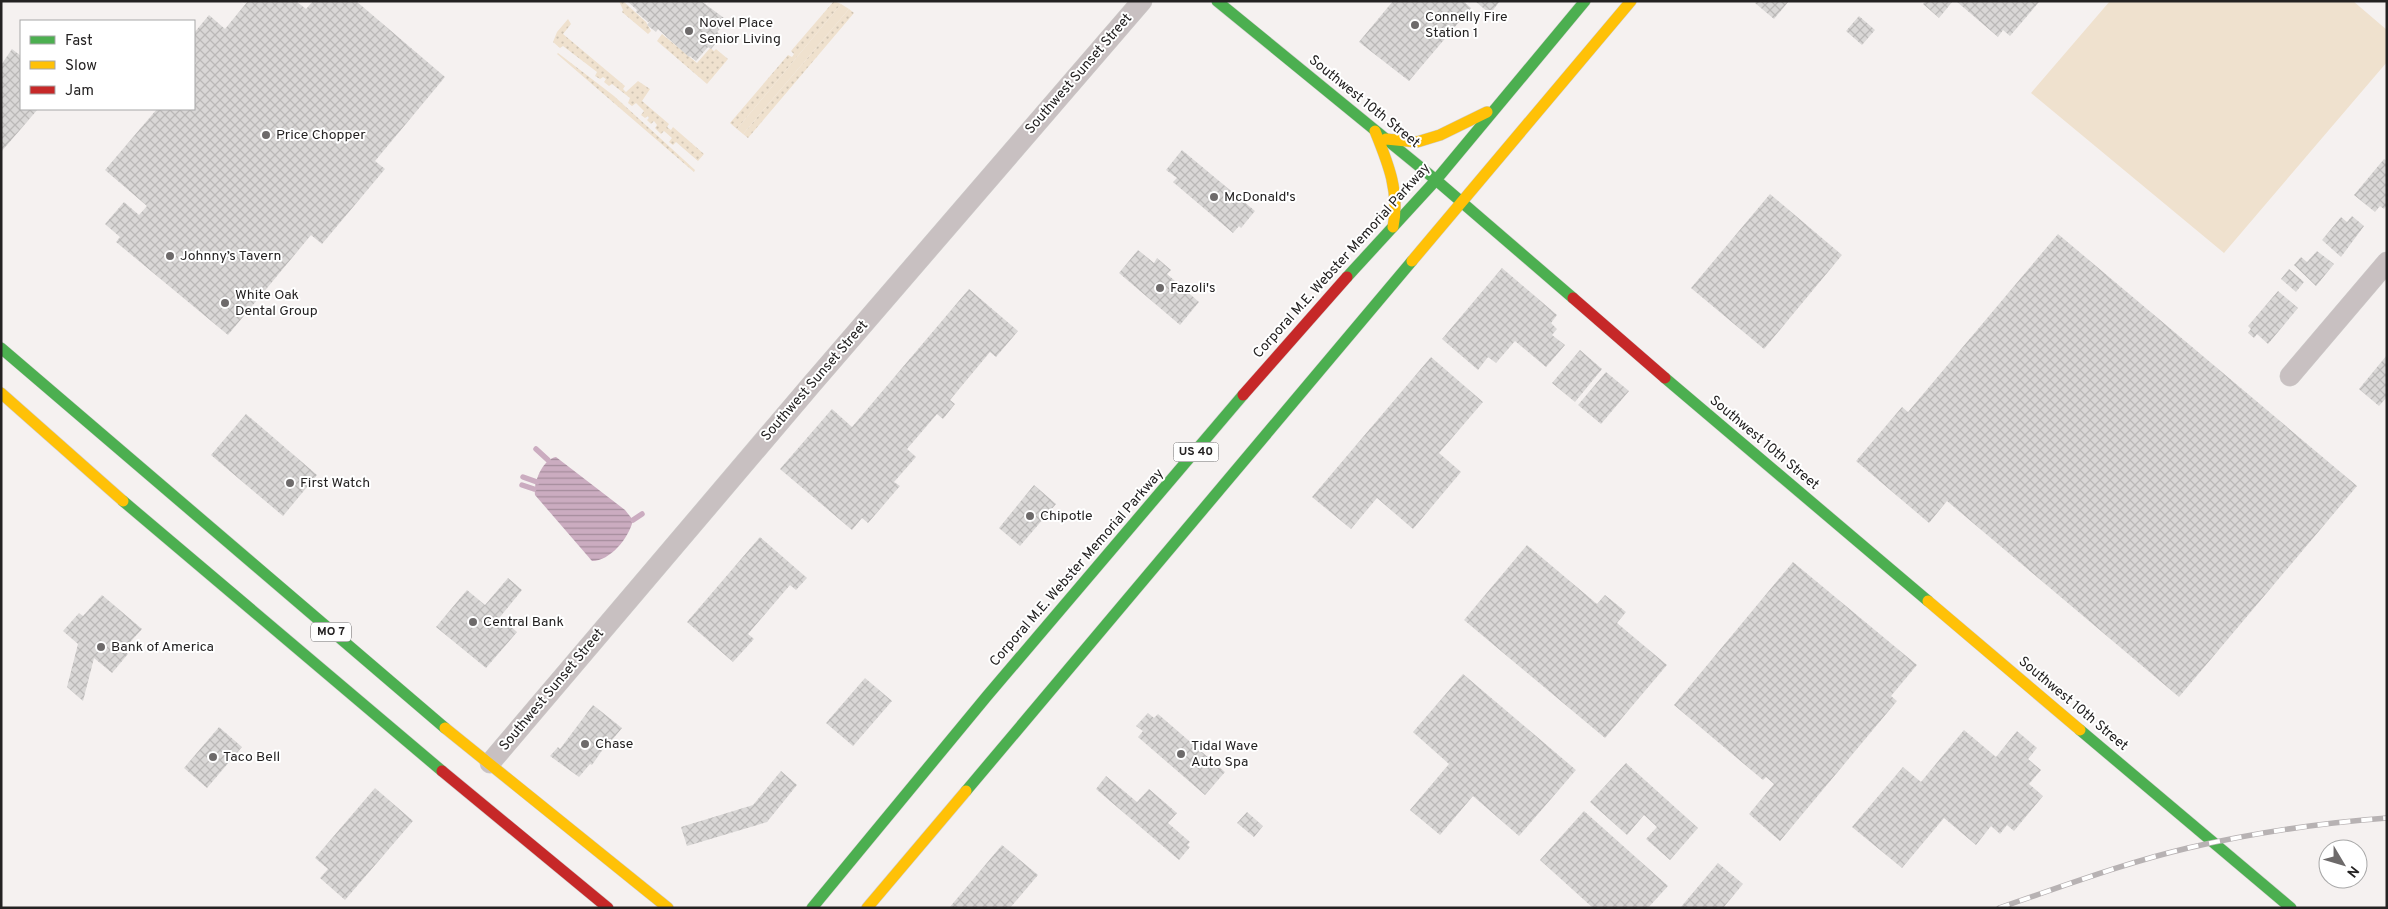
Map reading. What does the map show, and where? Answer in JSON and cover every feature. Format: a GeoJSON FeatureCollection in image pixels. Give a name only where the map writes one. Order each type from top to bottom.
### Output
{"type":"FeatureCollection","features":[{"type":"Feature","properties":{"kind":"main road","name":"Southwest 10th Street"},"geometry":{"type":"LineString","coordinates":[[1217,1],[1436,180],[2283,905]]}},
{"type":"Feature","properties":{"kind":"main road","name":"US 40"},"geometry":{"type":"LineString","coordinates":[[866,908],[1462,204],[1606,25],[1631,1]]}},
{"type":"Feature","properties":{"kind":"main road","name":"Corporal M.E. Webster Memorial Parkway"},"geometry":{"type":"LineString","coordinates":[[812,908],[988,696],[1305,322],[1436,180],[1583,8]]}},
{"type":"Feature","properties":{"kind":"main road"},"geometry":{"type":"LineString","coordinates":[[1386,139],[1417,142],[1464,124],[1497,107]]}},
{"type":"Feature","properties":{"kind":"main road"},"geometry":{"type":"LineString","coordinates":[[1375,131],[1395,183],[1397,204],[1393,227]]}},
{"type":"Feature","properties":{"kind":"main road","name":"MO 7"},"geometry":{"type":"LineString","coordinates":[[1,348],[149,480],[451,733],[651,894],[673,905]]}},
{"type":"Feature","properties":{"kind":"main road","name":"MO 7"},"geometry":{"type":"LineString","coordinates":[[1,393],[98,480],[499,819],[608,908]]}},
{"type":"Feature","properties":{"kind":"main road"},"geometry":{"type":"LineString","coordinates":[[11,402],[44,414]]}},
{"type":"Feature","properties":{"kind":"main road"},"geometry":{"type":"LineString","coordinates":[[371,711],[397,718]]}},
{"type":"Feature","properties":{"kind":"main road"},"geometry":{"type":"LineString","coordinates":[[466,761],[478,766],[490,764]]}},
{"type":"Feature","properties":{"kind":"street","name":"Southwest Sunset Street"},"geometry":{"type":"LineString","coordinates":[[490,764],[811,385],[1142,1]]}},
{"type":"Feature","properties":{"kind":"street"},"geometry":{"type":"LineString","coordinates":[[2290,376],[2387,262]]}},
{"type":"Feature","properties":{"kind":"shaded area"},"geometry":{"type":"Polygon","coordinates":[[[619,1],[623,1],[646,22],[651,31],[648,34],[622,12],[619,1]]]}},
{"type":"Feature","properties":{"kind":"shaded area"},"geometry":{"type":"Polygon","coordinates":[[[834,1],[841,4],[737,129],[730,123],[788,55],[792,57],[794,54],[791,51],[834,1]]]}},
{"type":"Feature","properties":{"kind":"shaded area"},"geometry":{"type":"Polygon","coordinates":[[[2110,1],[2353,1],[2387,30],[2387,62],[2224,253],[2031,93],[2110,1]]]}},
{"type":"Feature","properties":{"kind":"shaded area"},"geometry":{"type":"Polygon","coordinates":[[[841,4],[849,9],[743,134],[737,129],[841,4]]]}},
{"type":"Feature","properties":{"kind":"shaded area"},"geometry":{"type":"Polygon","coordinates":[[[849,9],[854,13],[748,138],[743,134],[849,9]]]}},
{"type":"Feature","properties":{"kind":"shaded area"},"geometry":{"type":"Polygon","coordinates":[[[568,19],[571,24],[563,34],[625,86],[623,89],[626,92],[638,81],[650,89],[642,101],[669,124],[667,127],[671,130],[673,127],[704,154],[698,161],[676,142],[673,145],[669,142],[672,138],[664,131],[661,134],[655,128],[657,125],[654,121],[651,124],[647,120],[648,116],[645,118],[641,115],[644,111],[636,103],[632,106],[628,103],[630,98],[612,84],[609,86],[604,82],[606,79],[603,77],[600,79],[595,76],[597,72],[563,46],[560,48],[553,42],[557,32],[568,19]]]}},
{"type":"Feature","properties":{"kind":"shaded area"},"geometry":{"type":"Polygon","coordinates":[[[662,34],[697,63],[710,48],[714,51],[716,49],[728,59],[707,84],[657,41],[662,34]]]}},
{"type":"Feature","properties":{"kind":"shaded area"},"geometry":{"type":"Polygon","coordinates":[[[557,54],[614,96],[695,170],[694,172],[557,54]]]}},
{"type":"Feature","properties":{"kind":"shaded area"},"geometry":{"type":"Polygon","coordinates":[[[556,457],[625,510],[633,520],[631,527],[618,547],[612,553],[599,560],[592,561],[535,495],[537,478],[543,466],[556,457]]]}},
{"type":"Feature","properties":{"kind":"building","name":"Price Chopper"},"geometry":{"type":"Polygon","coordinates":[[[248,1],[296,1],[306,9],[313,1],[356,1],[445,77],[375,161],[385,169],[322,244],[311,235],[228,335],[116,242],[120,237],[105,224],[124,202],[139,215],[147,206],[105,170],[156,110],[195,110],[195,32],[209,15],[225,29],[248,1]]]}},
{"type":"Feature","properties":{"kind":"building","name":"Novel Place Senior Living"},"geometry":{"type":"Polygon","coordinates":[[[627,1],[701,1],[724,18],[722,19],[726,22],[717,32],[722,36],[711,49],[708,47],[696,61],[658,29],[656,32],[647,25],[650,21],[648,22],[636,12],[637,10],[627,1]]]}},
{"type":"Feature","properties":{"kind":"building","name":"Connelly Fire Station 1"},"geometry":{"type":"Polygon","coordinates":[[[1393,1],[1463,1],[1471,8],[1409,81],[1359,42],[1393,1]]]}},
{"type":"Feature","properties":{"kind":"building"},"geometry":{"type":"Polygon","coordinates":[[[1475,1],[1500,1],[1490,14],[1475,1]]]}},
{"type":"Feature","properties":{"kind":"building"},"geometry":{"type":"Polygon","coordinates":[[[1757,1],[1789,1],[1774,19],[1755,3],[1757,1]]]}},
{"type":"Feature","properties":{"kind":"building"},"geometry":{"type":"Polygon","coordinates":[[[1926,1],[1953,1],[1939,18],[1923,4],[1926,1]]]}},
{"type":"Feature","properties":{"kind":"building"},"geometry":{"type":"Polygon","coordinates":[[[1956,1],[2040,1],[2010,36],[2003,30],[1998,37],[1956,1]]]}},
{"type":"Feature","properties":{"kind":"building"},"geometry":{"type":"Polygon","coordinates":[[[1859,16],[1875,30],[1862,45],[1846,31],[1859,16]]]}},
{"type":"Feature","properties":{"kind":"building"},"geometry":{"type":"Polygon","coordinates":[[[12,49],[20,55],[20,110],[37,110],[1,152],[1,65],[12,49]]]}},
{"type":"Feature","properties":{"kind":"building","name":"McDonald's"},"geometry":{"type":"Polygon","coordinates":[[[1182,150],[1255,211],[1241,228],[1239,226],[1233,233],[1173,182],[1177,178],[1166,170],[1182,150]]]}},
{"type":"Feature","properties":{"kind":"building"},"geometry":{"type":"Polygon","coordinates":[[[2384,159],[2387,161],[2387,205],[2384,209],[2380,206],[2375,212],[2354,195],[2384,159]]]}},
{"type":"Feature","properties":{"kind":"building"},"geometry":{"type":"Polygon","coordinates":[[[1770,194],[1842,255],[1764,349],[1691,288],[1770,194]]]}},
{"type":"Feature","properties":{"kind":"building"},"geometry":{"type":"Polygon","coordinates":[[[2352,216],[2364,226],[2341,257],[2322,240],[2341,217],[2347,222],[2352,216]]]}},
{"type":"Feature","properties":{"kind":"building"},"geometry":{"type":"Polygon","coordinates":[[[2058,234],[2357,486],[2179,697],[1947,501],[1929,523],[1856,461],[1902,407],[1908,412],[2058,234]]]}},
{"type":"Feature","properties":{"kind":"building","name":"Fazoli's"},"geometry":{"type":"Polygon","coordinates":[[[1138,250],[1154,263],[1157,258],[1171,270],[1167,274],[1199,302],[1180,325],[1119,273],[1138,250]]]}},
{"type":"Feature","properties":{"kind":"building"},"geometry":{"type":"Polygon","coordinates":[[[2317,251],[2334,264],[2316,286],[2294,265],[2301,257],[2307,262],[2317,251]]]}},
{"type":"Feature","properties":{"kind":"building"},"geometry":{"type":"Polygon","coordinates":[[[1502,268],[1557,315],[1551,323],[1557,329],[1552,335],[1565,345],[1546,367],[1515,341],[1496,363],[1488,357],[1478,370],[1442,339],[1502,268]]]}},
{"type":"Feature","properties":{"kind":"building"},"geometry":{"type":"Polygon","coordinates":[[[2289,269],[2304,282],[2296,292],[2281,279],[2289,269]]]}},
{"type":"Feature","properties":{"kind":"building"},"geometry":{"type":"Polygon","coordinates":[[[969,289],[1018,331],[996,357],[990,352],[950,400],[955,404],[943,419],[937,414],[907,449],[916,457],[894,482],[900,486],[868,523],[862,518],[852,530],[780,469],[832,409],[852,427],[969,289]]]}},
{"type":"Feature","properties":{"kind":"building"},"geometry":{"type":"Polygon","coordinates":[[[2278,291],[2298,308],[2268,344],[2257,334],[2254,338],[2248,333],[2251,329],[2248,326],[2278,291]]]}},
{"type":"Feature","properties":{"kind":"building"},"geometry":{"type":"Polygon","coordinates":[[[1580,350],[1602,369],[1575,402],[1552,383],[1580,350]]]}},
{"type":"Feature","properties":{"kind":"building"},"geometry":{"type":"Polygon","coordinates":[[[2387,355],[2387,397],[2379,406],[2359,389],[2387,355]]]}},
{"type":"Feature","properties":{"kind":"building"},"geometry":{"type":"Polygon","coordinates":[[[1431,357],[1483,402],[1439,453],[1461,472],[1413,529],[1377,498],[1351,529],[1312,497],[1431,357]]]}},
{"type":"Feature","properties":{"kind":"building"},"geometry":{"type":"Polygon","coordinates":[[[1606,372],[1629,391],[1601,424],[1578,405],[1606,372]]]}},
{"type":"Feature","properties":{"kind":"building"},"geometry":{"type":"Polygon","coordinates":[[[246,414],[317,475],[283,516],[211,455],[246,414]]]}},
{"type":"Feature","properties":{"kind":"building","name":"Chipotle"},"geometry":{"type":"Polygon","coordinates":[[[1034,485],[1056,504],[1050,511],[1052,514],[1046,521],[1044,518],[1020,546],[999,528],[1034,485]]]}},
{"type":"Feature","properties":{"kind":"building"},"geometry":{"type":"Polygon","coordinates":[[[760,537],[807,578],[796,590],[790,585],[748,634],[754,639],[733,662],[687,622],[760,537]]]}},
{"type":"Feature","properties":{"kind":"building"},"geometry":{"type":"Polygon","coordinates":[[[1527,545],[1597,604],[1605,595],[1626,612],[1617,623],[1667,665],[1605,738],[1464,620],[1527,545]]]}},
{"type":"Feature","properties":{"kind":"building"},"geometry":{"type":"Polygon","coordinates":[[[1793,562],[1917,665],[1891,696],[1897,701],[1780,841],[1749,814],[1774,784],[1766,777],[1763,780],[1674,705],[1793,562]]]}},
{"type":"Feature","properties":{"kind":"building","name":"Central Bank"},"geometry":{"type":"Polygon","coordinates":[[[508,578],[522,590],[500,617],[517,632],[486,668],[436,627],[467,590],[485,605],[508,578]]]}},
{"type":"Feature","properties":{"kind":"building","name":"Bank of America"},"geometry":{"type":"Polygon","coordinates":[[[102,595],[142,629],[123,650],[128,654],[112,673],[94,658],[83,701],[67,687],[78,644],[63,631],[79,613],[83,616],[102,595]]]}},
{"type":"Feature","properties":{"kind":"building"},"geometry":{"type":"Polygon","coordinates":[[[1463,674],[1576,770],[1519,836],[1473,796],[1440,835],[1410,810],[1449,764],[1413,732],[1463,674]]]}},
{"type":"Feature","properties":{"kind":"building"},"geometry":{"type":"Polygon","coordinates":[[[865,678],[892,701],[853,746],[826,723],[865,678]]]}},
{"type":"Feature","properties":{"kind":"building","name":"Chase"},"geometry":{"type":"Polygon","coordinates":[[[593,705],[622,728],[612,740],[610,739],[592,765],[590,764],[579,777],[550,756],[558,747],[560,749],[593,705]]]}},
{"type":"Feature","properties":{"kind":"building","name":"Tidal Wave Auto Spa"},"geometry":{"type":"Polygon","coordinates":[[[1148,713],[1154,718],[1158,714],[1225,772],[1205,795],[1138,737],[1143,731],[1136,726],[1148,713]]]}},
{"type":"Feature","properties":{"kind":"building","name":"Taco Bell"},"geometry":{"type":"Polygon","coordinates":[[[219,727],[242,747],[207,788],[184,768],[219,727]]]}},
{"type":"Feature","properties":{"kind":"building"},"geometry":{"type":"Polygon","coordinates":[[[1964,730],[1996,757],[2017,731],[2037,748],[2028,759],[2041,770],[2029,784],[2043,796],[2014,831],[2007,825],[2000,834],[1991,826],[1976,845],[1944,818],[1902,868],[1852,827],[1903,767],[1921,782],[1964,730]]]}},
{"type":"Feature","properties":{"kind":"building"},"geometry":{"type":"Polygon","coordinates":[[[1626,763],[1698,828],[1670,860],[1646,839],[1657,827],[1644,815],[1627,835],[1590,802],[1626,763]]]}},
{"type":"Feature","properties":{"kind":"building"},"geometry":{"type":"Polygon","coordinates":[[[781,771],[797,785],[767,822],[687,846],[681,827],[753,805],[781,771]]]}},
{"type":"Feature","properties":{"kind":"building"},"geometry":{"type":"Polygon","coordinates":[[[1106,776],[1137,802],[1149,789],[1177,813],[1168,823],[1190,842],[1187,845],[1190,847],[1179,860],[1096,789],[1106,776]]]}},
{"type":"Feature","properties":{"kind":"building"},"geometry":{"type":"Polygon","coordinates":[[[375,788],[413,821],[345,900],[320,878],[328,869],[315,858],[375,788]]]}},
{"type":"Feature","properties":{"kind":"building"},"geometry":{"type":"Polygon","coordinates":[[[1584,811],[1668,886],[1648,908],[1593,908],[1540,860],[1584,811]]]}},
{"type":"Feature","properties":{"kind":"building"},"geometry":{"type":"Polygon","coordinates":[[[1247,812],[1263,826],[1254,837],[1237,823],[1247,812]]]}},
{"type":"Feature","properties":{"kind":"building"},"geometry":{"type":"Polygon","coordinates":[[[1002,845],[1038,875],[1010,908],[949,908],[1002,845]]]}},
{"type":"Feature","properties":{"kind":"building"},"geometry":{"type":"Polygon","coordinates":[[[1718,863],[1743,884],[1723,908],[1680,908],[1718,863]]]}},
{"type":"Feature","properties":{"kind":"waterway"},"geometry":{"type":"LineString","coordinates":[[536,449],[548,460]]}},
{"type":"Feature","properties":{"kind":"waterway"},"geometry":{"type":"LineString","coordinates":[[523,477],[537,482]]}},
{"type":"Feature","properties":{"kind":"waterway"},"geometry":{"type":"LineString","coordinates":[[522,485],[534,489]]}},
{"type":"Feature","properties":{"kind":"waterway"},"geometry":{"type":"LineString","coordinates":[[633,520],[642,514]]}},
{"type":"Feature","properties":{"kind":"railway"},"geometry":{"type":"LineString","coordinates":[[1999,908],[2116,868],[2188,848],[2287,829],[2387,818]]}},
{"type":"Feature","properties":{"kind":"traffic: fast"},"geometry":{"type":"LineString","coordinates":[[1217,1],[1436,180],[1573,298]]}},
{"type":"Feature","properties":{"kind":"traffic: fast"},"geometry":{"type":"LineString","coordinates":[[1347,277],[1436,180],[1585,1]]}},
{"type":"Feature","properties":{"kind":"traffic: fast"},"geometry":{"type":"LineString","coordinates":[[966,791],[1412,261]]}},
{"type":"Feature","properties":{"kind":"traffic: fast"},"geometry":{"type":"LineString","coordinates":[[1,348],[445,728]]}},
{"type":"Feature","properties":{"kind":"traffic: fast"},"geometry":{"type":"LineString","coordinates":[[1665,378],[1928,601]]}},
{"type":"Feature","properties":{"kind":"traffic: fast"},"geometry":{"type":"LineString","coordinates":[[812,908],[987,696],[1243,395]]}},
{"type":"Feature","properties":{"kind":"traffic: fast"},"geometry":{"type":"LineString","coordinates":[[123,501],[442,771]]}},
{"type":"Feature","properties":{"kind":"traffic: fast"},"geometry":{"type":"LineString","coordinates":[[2080,730],[2291,908]]}},
{"type":"Feature","properties":{"kind":"traffic: slow"},"geometry":{"type":"LineString","coordinates":[[1412,261],[1631,1]]}},
{"type":"Feature","properties":{"kind":"traffic: slow"},"geometry":{"type":"LineString","coordinates":[[1386,139],[1417,142],[1440,135],[1487,112]]}},
{"type":"Feature","properties":{"kind":"traffic: slow"},"geometry":{"type":"LineString","coordinates":[[1375,131],[1392,178],[1395,202],[1393,227]]}},
{"type":"Feature","properties":{"kind":"traffic: slow"},"geometry":{"type":"LineString","coordinates":[[1,393],[123,501]]}},
{"type":"Feature","properties":{"kind":"traffic: slow"},"geometry":{"type":"LineString","coordinates":[[1928,601],[2080,730]]}},
{"type":"Feature","properties":{"kind":"traffic: slow"},"geometry":{"type":"LineString","coordinates":[[445,728],[668,908]]}},
{"type":"Feature","properties":{"kind":"traffic: slow"},"geometry":{"type":"LineString","coordinates":[[867,908],[966,791]]}},
{"type":"Feature","properties":{"kind":"traffic: jam"},"geometry":{"type":"LineString","coordinates":[[1243,395],[1347,277]]}},
{"type":"Feature","properties":{"kind":"traffic: jam"},"geometry":{"type":"LineString","coordinates":[[1573,298],[1665,378]]}},
{"type":"Feature","properties":{"kind":"traffic: jam"},"geometry":{"type":"LineString","coordinates":[[442,771],[608,908]]}},
{"type":"Feature","properties":{"kind":"place","name":"Connelly Fire Station 1"},"geometry":{"type":"Point","coordinates":[1415,25]}},
{"type":"Feature","properties":{"kind":"place","name":"Novel Place Senior Living"},"geometry":{"type":"Point","coordinates":[689,31]}},
{"type":"Feature","properties":{"kind":"place","name":"Price Chopper"},"geometry":{"type":"Point","coordinates":[266,135]}},
{"type":"Feature","properties":{"kind":"place","name":"McDonald's"},"geometry":{"type":"Point","coordinates":[1214,197]}},
{"type":"Feature","properties":{"kind":"place","name":"Johnny’s Tavern"},"geometry":{"type":"Point","coordinates":[170,256]}},
{"type":"Feature","properties":{"kind":"place","name":"Fazoli's"},"geometry":{"type":"Point","coordinates":[1160,288]}},
{"type":"Feature","properties":{"kind":"place","name":"White Oak Dental Group"},"geometry":{"type":"Point","coordinates":[225,303]}},
{"type":"Feature","properties":{"kind":"place","name":"First Watch"},"geometry":{"type":"Point","coordinates":[290,483]}},
{"type":"Feature","properties":{"kind":"place","name":"Chipotle"},"geometry":{"type":"Point","coordinates":[1030,516]}},
{"type":"Feature","properties":{"kind":"place","name":"Central Bank"},"geometry":{"type":"Point","coordinates":[473,622]}},
{"type":"Feature","properties":{"kind":"place","name":"Bank of America"},"geometry":{"type":"Point","coordinates":[101,647]}},
{"type":"Feature","properties":{"kind":"place","name":"Chase"},"geometry":{"type":"Point","coordinates":[585,744]}},
{"type":"Feature","properties":{"kind":"place","name":"Tidal Wave Auto Spa"},"geometry":{"type":"Point","coordinates":[1181,754]}},
{"type":"Feature","properties":{"kind":"place","name":"Taco Bell"},"geometry":{"type":"Point","coordinates":[213,757]}}]}
